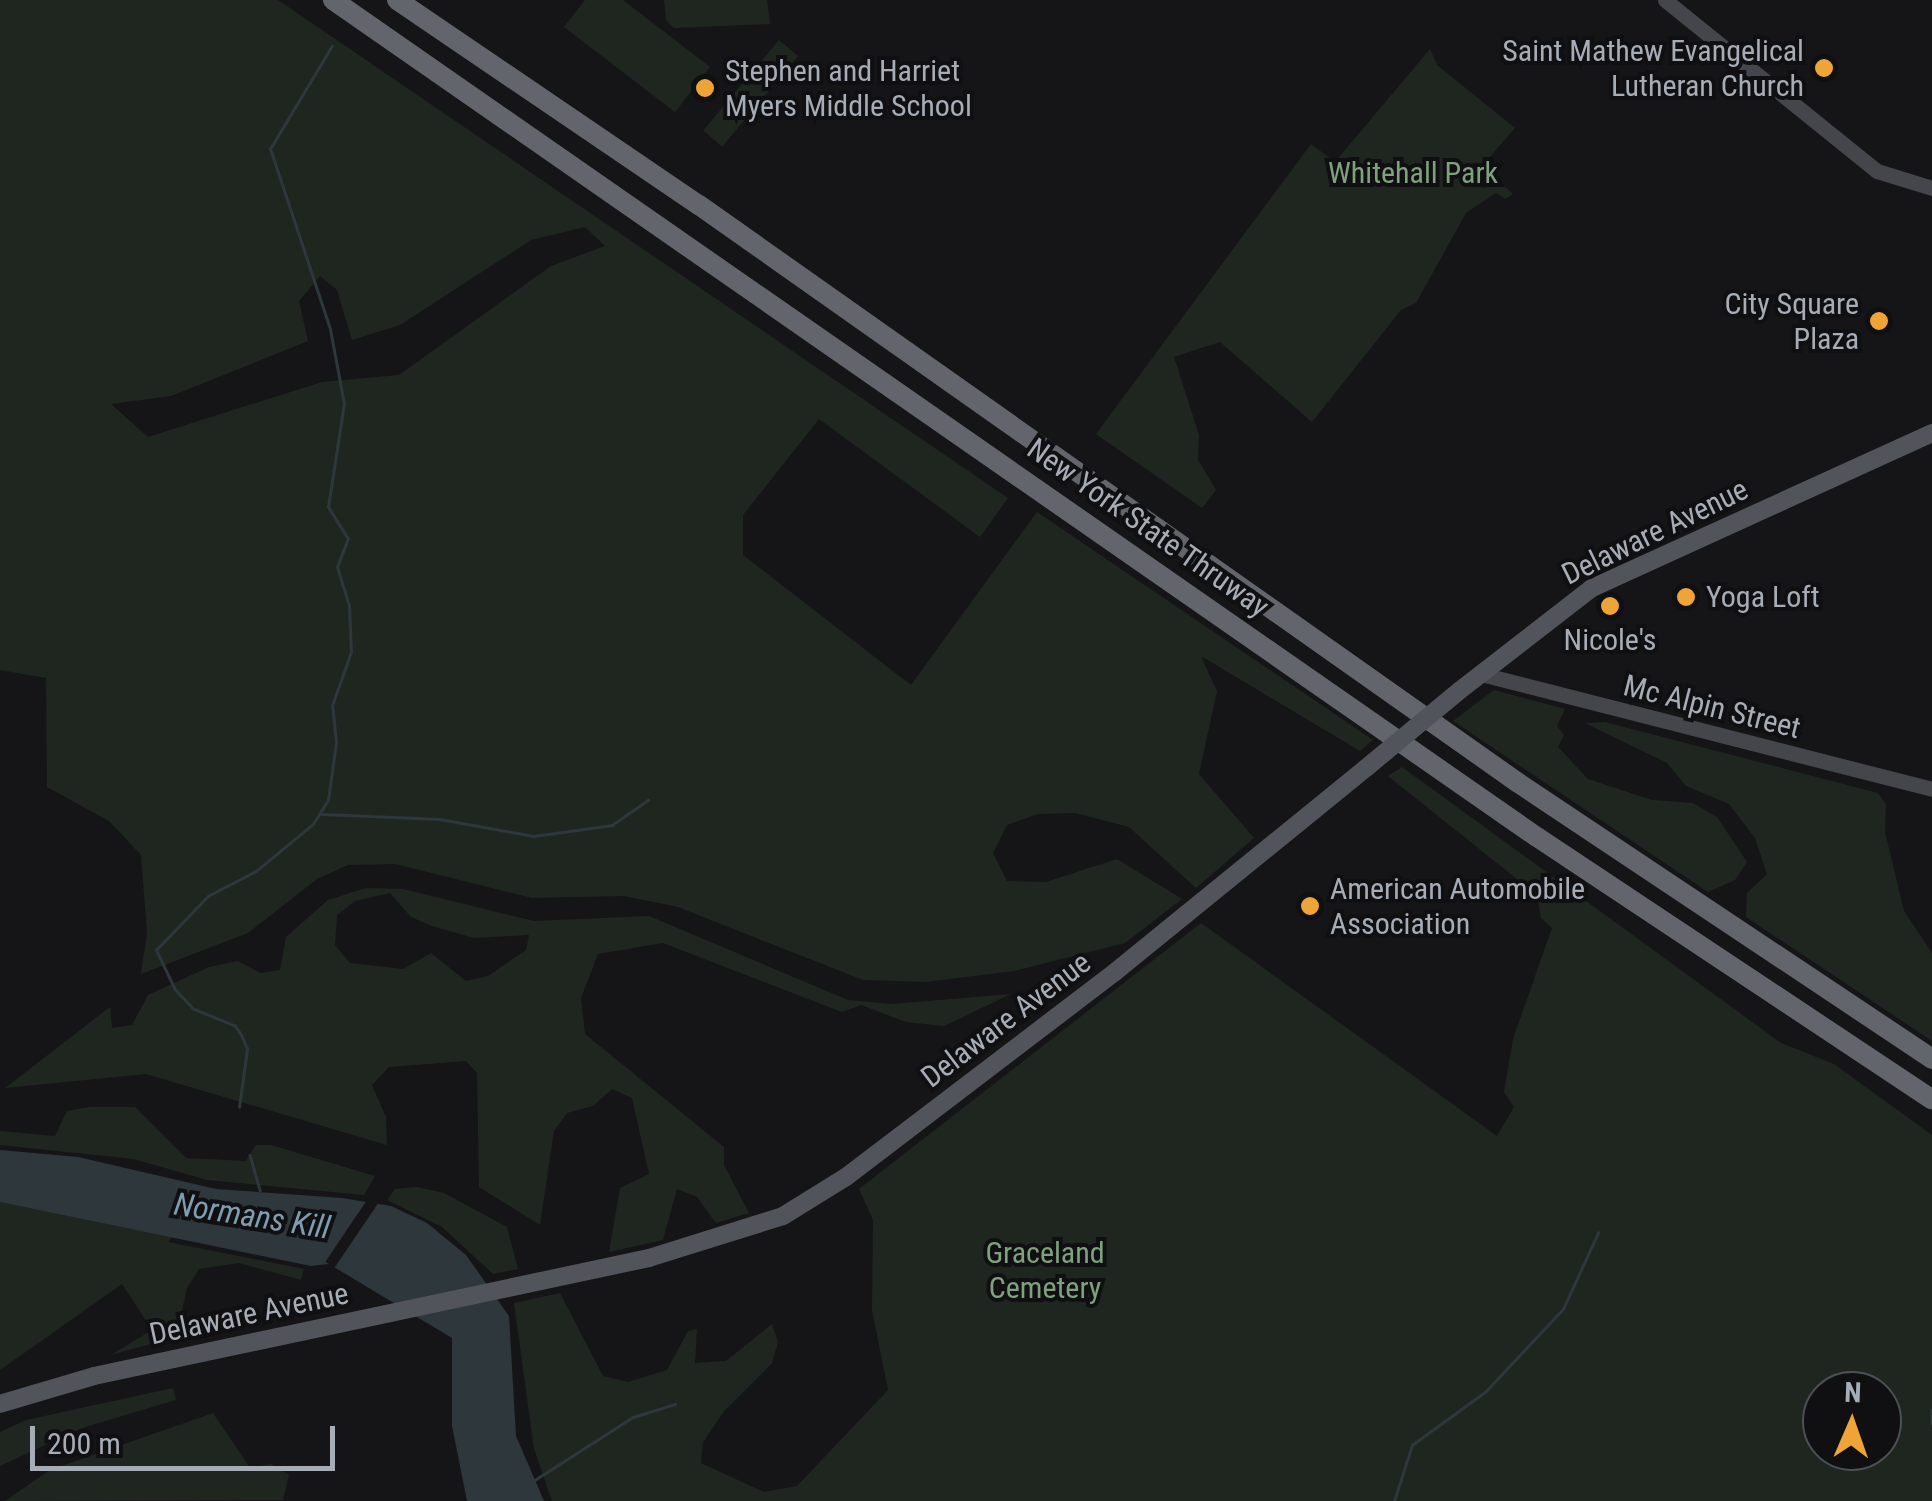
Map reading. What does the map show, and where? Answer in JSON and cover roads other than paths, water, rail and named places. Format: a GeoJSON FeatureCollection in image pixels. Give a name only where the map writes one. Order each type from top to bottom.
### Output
{"type":"FeatureCollection","features":[{"type":"Feature","properties":{"kind":"highway","name":"New York State Thruway"},"geometry":{"type":"LineString","coordinates":[[333,0],[1538,838],[1932,1102]]}},
{"type":"Feature","properties":{"kind":"highway","name":"New York State Thruway"},"geometry":{"type":"LineString","coordinates":[[397,0],[700,205],[1516,782],[1932,1059]]}},
{"type":"Feature","properties":{"kind":"main road","name":"Delaware Avenue"},"geometry":{"type":"LineString","coordinates":[[0,1404],[134,1366],[649,1258],[751,1230],[826,1191],[1199,907],[1459,691],[1592,588],[1932,433]]}},
{"type":"Feature","properties":{"kind":"street"},"geometry":{"type":"LineString","coordinates":[[1665,0],[1877,171],[1932,188]]}},
{"type":"Feature","properties":{"kind":"street","name":"Mc Alpin Street"},"geometry":{"type":"LineString","coordinates":[[1481,674],[1932,789]]}},
{"type":"Feature","properties":{"kind":"water","name":"Normans Kill"},"geometry":{"type":"Polygon","coordinates":[[[0,1150],[78,1157],[216,1189],[342,1198],[391,1206],[427,1223],[466,1255],[509,1316],[516,1436],[544,1501],[467,1501],[452,1426],[452,1338],[329,1264],[311,1266],[0,1202],[0,1150]]]}},
{"type":"Feature","properties":{"kind":"waterway"},"geometry":{"type":"LineString","coordinates":[[239,1107],[247,1049],[241,1035],[235,1026],[193,1009],[175,990],[156,950],[208,896],[256,871],[313,824],[328,800],[336,742],[332,706],[351,652],[349,606],[337,567],[348,539],[328,507],[344,404],[330,329],[270,149],[332,46]]}},
{"type":"Feature","properties":{"kind":"waterway"},"geometry":{"type":"LineString","coordinates":[[322,814],[440,819],[534,836],[612,825],[648,800]]}},
{"type":"Feature","properties":{"kind":"waterway","name":"Normans Kill"},"geometry":{"type":"LineString","coordinates":[[250,1155],[260,1191]]}},
{"type":"Feature","properties":{"kind":"waterway"},"geometry":{"type":"LineString","coordinates":[[1394,1501],[1412,1445],[1485,1392],[1563,1309],[1598,1233]]}},
{"type":"Feature","properties":{"kind":"waterway"},"geometry":{"type":"LineString","coordinates":[[533,1481],[633,1417],[675,1404]]}},
{"type":"Feature","properties":{"kind":"waterway"},"geometry":{"type":"LineString","coordinates":[[1932,1410],[1932,1423]]}},
{"type":"Feature","properties":{"kind":"place","name":"Saint Mathew Evangelical Lutheran Church"},"geometry":{"type":"Point","coordinates":[1824,68]}},
{"type":"Feature","properties":{"kind":"place","name":"Stephen and Harriet Myers Middle School"},"geometry":{"type":"Point","coordinates":[705,88]}},
{"type":"Feature","properties":{"kind":"place","name":"City Square Plaza"},"geometry":{"type":"Point","coordinates":[1879,321]}},
{"type":"Feature","properties":{"kind":"place","name":"Yoga Loft"},"geometry":{"type":"Point","coordinates":[1686,597]}},
{"type":"Feature","properties":{"kind":"place","name":"Nicole's"},"geometry":{"type":"Point","coordinates":[1610,606]}},
{"type":"Feature","properties":{"kind":"place","name":"American Automobile Association"},"geometry":{"type":"Point","coordinates":[1310,906]}},
{"type":"Feature","properties":{"kind":"park label","name":"Whitehall Park"},"geometry":{"type":"Point","coordinates":[1413,173]}},
{"type":"Feature","properties":{"kind":"park label","name":"Graceland Cemetery"},"geometry":{"type":"Point","coordinates":[1045,1270]}}]}
